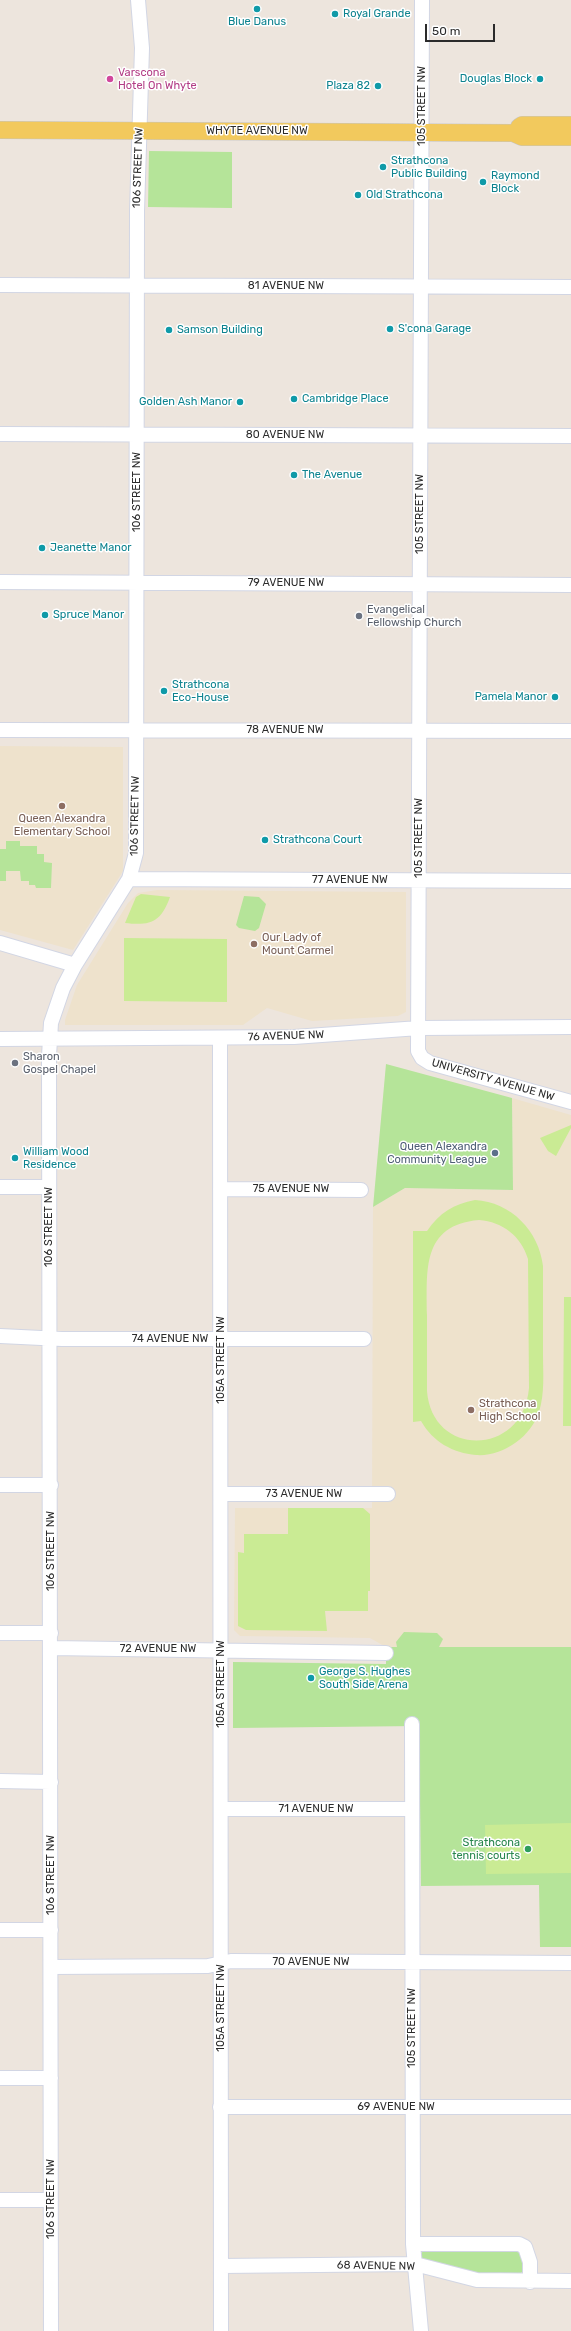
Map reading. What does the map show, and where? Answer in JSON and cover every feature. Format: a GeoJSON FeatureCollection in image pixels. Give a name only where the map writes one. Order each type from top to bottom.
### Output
{"type":"FeatureCollection","features":[{"type":"Feature","properties":{"kind":"main road","name":"WHYTE AVENUE NW"},"geometry":{"type":"LineString","coordinates":[[513,133],[522,125],[571,125]]}},
{"type":"Feature","properties":{"kind":"main road","name":"WHYTE AVENUE NW"},"geometry":{"type":"LineString","coordinates":[[0,130],[513,133],[522,137],[571,138]]}},
{"type":"Feature","properties":{"kind":"street","name":"106 STREET NW"},"geometry":{"type":"LineString","coordinates":[[51,2331],[50,1038],[51,1023],[63,988],[75,965],[129,879],[136,853],[137,286],[139,131],[142,48],[138,0]]}},
{"type":"Feature","properties":{"kind":"street","name":"105 STREET NW"},"geometry":{"type":"LineString","coordinates":[[418,1028],[422,0]]}},
{"type":"Feature","properties":{"kind":"street","name":"81 AVENUE NW"},"geometry":{"type":"LineString","coordinates":[[0,285],[571,288]]}},
{"type":"Feature","properties":{"kind":"street","name":"80 AVENUE NW"},"geometry":{"type":"LineString","coordinates":[[0,434],[571,436]]}},
{"type":"Feature","properties":{"kind":"street","name":"79 AVENUE NW"},"geometry":{"type":"LineString","coordinates":[[0,582],[571,584]]}},
{"type":"Feature","properties":{"kind":"street","name":"78 AVENUE NW"},"geometry":{"type":"LineString","coordinates":[[0,730],[571,731]]}},
{"type":"Feature","properties":{"kind":"street","name":"77 AVENUE NW"},"geometry":{"type":"LineString","coordinates":[[129,879],[571,881]]}},
{"type":"Feature","properties":{"kind":"street"},"geometry":{"type":"LineString","coordinates":[[0,944],[75,965]]}},
{"type":"Feature","properties":{"kind":"street","name":"76 AVENUE NW"},"geometry":{"type":"LineString","coordinates":[[0,1039],[294,1037],[418,1028],[571,1027]]}},
{"type":"Feature","properties":{"kind":"street","name":"UNIVERSITY AVENUE NW"},"geometry":{"type":"LineString","coordinates":[[418,1028],[418,1051],[426,1061],[571,1102]]}},
{"type":"Feature","properties":{"kind":"street","name":"105A STREET NW"},"geometry":{"type":"LineString","coordinates":[[220,1038],[221,2331]]}},
{"type":"Feature","properties":{"kind":"street"},"geometry":{"type":"LineString","coordinates":[[0,1187],[49,1187]]}},
{"type":"Feature","properties":{"kind":"street","name":"75 AVENUE NW"},"geometry":{"type":"LineString","coordinates":[[220,1189],[361,1190]]}},
{"type":"Feature","properties":{"kind":"street","name":"74 AVENUE NW"},"geometry":{"type":"LineString","coordinates":[[0,1336],[364,1339]]}},
{"type":"Feature","properties":{"kind":"street"},"geometry":{"type":"LineString","coordinates":[[0,1485],[51,1485]]}},
{"type":"Feature","properties":{"kind":"street","name":"73 AVENUE NW"},"geometry":{"type":"LineString","coordinates":[[221,1494],[388,1494]]}},
{"type":"Feature","properties":{"kind":"street"},"geometry":{"type":"LineString","coordinates":[[0,1633],[51,1633]]}},
{"type":"Feature","properties":{"kind":"street","name":"72 AVENUE NW"},"geometry":{"type":"LineString","coordinates":[[51,1648],[208,1649],[221,1651],[386,1653]]}},
{"type":"Feature","properties":{"kind":"street","name":"105 STREET NW"},"geometry":{"type":"LineString","coordinates":[[412,1724],[412,2107],[414,2244],[421,2331]]}},
{"type":"Feature","properties":{"kind":"street"},"geometry":{"type":"LineString","coordinates":[[0,1782],[51,1782]]}},
{"type":"Feature","properties":{"kind":"street","name":"71 AVENUE NW"},"geometry":{"type":"LineString","coordinates":[[221,1809],[412,1809]]}},
{"type":"Feature","properties":{"kind":"street"},"geometry":{"type":"LineString","coordinates":[[0,1930],[51,1930]]}},
{"type":"Feature","properties":{"kind":"street","name":"70 AVENUE NW"},"geometry":{"type":"LineString","coordinates":[[51,1967],[208,1966],[231,1962],[571,1963]]}},
{"type":"Feature","properties":{"kind":"street"},"geometry":{"type":"LineString","coordinates":[[0,2078],[51,2078]]}},
{"type":"Feature","properties":{"kind":"street","name":"69 AVENUE NW"},"geometry":{"type":"LineString","coordinates":[[220,2107],[571,2107]]}},
{"type":"Feature","properties":{"kind":"street"},"geometry":{"type":"LineString","coordinates":[[0,2200],[51,2200]]}},
{"type":"Feature","properties":{"kind":"street","name":"68 AVENUE NW"},"geometry":{"type":"LineString","coordinates":[[414,2244],[519,2244],[525,2246],[529,2253],[530,2282]]}},
{"type":"Feature","properties":{"kind":"street","name":"68 AVENUE NW"},"geometry":{"type":"LineString","coordinates":[[221,2266],[415,2264],[477,2280],[530,2282],[571,2281]]}},
{"type":"Feature","properties":{"kind":"shaded area","name":"Queen Alexandra Elementary School"},"geometry":{"type":"Polygon","coordinates":[[[0,746],[123,747],[123,871],[73,950],[0,930],[0,746]]]}},
{"type":"Feature","properties":{"kind":"shaded area","name":"Our Lady of Mount Carmel"},"geometry":{"type":"Polygon","coordinates":[[[157,890],[406,892],[406,1012],[398,1016],[312,1021],[267,1008],[243,1025],[65,1025],[65,1020],[77,985],[128,903],[138,893],[157,890]]]}},
{"type":"Feature","properties":{"kind":"shaded area","name":"Strathcona High School"},"geometry":{"type":"Polygon","coordinates":[[[512,1098],[571,1115],[571,1647],[386,1647],[370,1638],[240,1636],[234,1630],[235,1508],[372,1508],[373,1207],[405,1188],[513,1190],[512,1098]]]}},
{"type":"Feature","properties":{"kind":"green space"},"geometry":{"type":"Polygon","coordinates":[[[149,151],[232,152],[232,208],[148,207],[149,151]]]}},
{"type":"Feature","properties":{"kind":"green space"},"geometry":{"type":"Polygon","coordinates":[[[6,841],[20,841],[20,846],[37,846],[37,854],[44,854],[44,862],[52,863],[51,888],[36,888],[35,885],[29,885],[29,881],[21,881],[20,871],[6,871],[6,881],[0,881],[0,849],[6,849],[6,841]]]}},
{"type":"Feature","properties":{"kind":"green space"},"geometry":{"type":"Polygon","coordinates":[[[141,894],[170,897],[163,912],[154,920],[142,924],[125,923],[136,897],[141,894]]]}},
{"type":"Feature","properties":{"kind":"green space"},"geometry":{"type":"Polygon","coordinates":[[[244,896],[259,897],[266,904],[259,928],[255,931],[239,928],[236,925],[244,896]]]}},
{"type":"Feature","properties":{"kind":"green space"},"geometry":{"type":"Polygon","coordinates":[[[124,938],[227,939],[227,1002],[124,1001],[124,938]]]}},
{"type":"Feature","properties":{"kind":"green space"},"geometry":{"type":"Polygon","coordinates":[[[386,1064],[512,1098],[513,1190],[405,1188],[373,1207],[386,1064]]]}},
{"type":"Feature","properties":{"kind":"green space"},"geometry":{"type":"Polygon","coordinates":[[[571,1125],[571,1128],[556,1156],[548,1151],[540,1138],[571,1125]]]}},
{"type":"Feature","properties":{"kind":"green space"},"geometry":{"type":"Polygon","coordinates":[[[475,1200],[500,1206],[521,1221],[536,1241],[543,1266],[543,1383],[539,1412],[529,1430],[514,1444],[496,1453],[486,1455],[468,1454],[452,1449],[431,1435],[421,1421],[413,1422],[413,1231],[427,1231],[442,1214],[460,1204],[475,1200]],[[479,1220],[460,1224],[446,1231],[437,1241],[431,1253],[427,1282],[427,1391],[433,1413],[444,1428],[460,1438],[478,1440],[495,1437],[511,1427],[523,1411],[529,1388],[528,1259],[521,1243],[516,1237],[503,1227],[488,1221],[479,1220]]]}},
{"type":"Feature","properties":{"kind":"green space"},"geometry":{"type":"Polygon","coordinates":[[[564,1297],[571,1297],[571,1426],[563,1426],[564,1297]]]}},
{"type":"Feature","properties":{"kind":"green space"},"geometry":{"type":"Polygon","coordinates":[[[288,1508],[363,1508],[370,1514],[370,1591],[368,1591],[368,1611],[325,1611],[327,1631],[246,1630],[238,1626],[238,1552],[244,1553],[244,1534],[288,1534],[288,1508]]]}},
{"type":"Feature","properties":{"kind":"green space"},"geometry":{"type":"Polygon","coordinates":[[[404,1632],[437,1633],[443,1639],[439,1647],[571,1647],[571,1947],[540,1947],[539,1885],[421,1886],[419,1726],[233,1728],[233,1662],[386,1664],[386,1647],[397,1647],[396,1642],[404,1632]]]}},
{"type":"Feature","properties":{"kind":"green space","name":"Strathcona tennis courts"},"geometry":{"type":"Polygon","coordinates":[[[571,1823],[571,1873],[486,1874],[485,1825],[571,1823]]]}},
{"type":"Feature","properties":{"kind":"green space"},"geometry":{"type":"Polygon","coordinates":[[[423,2250],[519,2251],[523,2255],[524,2271],[519,2274],[483,2275],[420,2258],[423,2250]]]}},
{"type":"Feature","properties":{"kind":"place","name":"Blue Danus"},"geometry":{"type":"Point","coordinates":[257,9]}},
{"type":"Feature","properties":{"kind":"place","name":"Royal Grande"},"geometry":{"type":"Point","coordinates":[335,14]}},
{"type":"Feature","properties":{"kind":"place","name":"Varscona Hotel On Whyte"},"geometry":{"type":"Point","coordinates":[110,79]}},
{"type":"Feature","properties":{"kind":"place","name":"Douglas Block"},"geometry":{"type":"Point","coordinates":[540,79]}},
{"type":"Feature","properties":{"kind":"place","name":"Plaza 82"},"geometry":{"type":"Point","coordinates":[378,86]}},
{"type":"Feature","properties":{"kind":"place","name":"Strathcona Public Building"},"geometry":{"type":"Point","coordinates":[383,167]}},
{"type":"Feature","properties":{"kind":"place","name":"Raymond Block"},"geometry":{"type":"Point","coordinates":[483,182]}},
{"type":"Feature","properties":{"kind":"place","name":"Old Strathcona"},"geometry":{"type":"Point","coordinates":[358,195]}},
{"type":"Feature","properties":{"kind":"place","name":"S'cona Garage"},"geometry":{"type":"Point","coordinates":[390,329]}},
{"type":"Feature","properties":{"kind":"place","name":"Samson Building"},"geometry":{"type":"Point","coordinates":[169,330]}},
{"type":"Feature","properties":{"kind":"place","name":"Cambridge Place"},"geometry":{"type":"Point","coordinates":[294,399]}},
{"type":"Feature","properties":{"kind":"place","name":"Golden Ash Manor"},"geometry":{"type":"Point","coordinates":[240,402]}},
{"type":"Feature","properties":{"kind":"place","name":"The Avenue"},"geometry":{"type":"Point","coordinates":[294,475]}},
{"type":"Feature","properties":{"kind":"place","name":"Jeanette Manor"},"geometry":{"type":"Point","coordinates":[42,548]}},
{"type":"Feature","properties":{"kind":"place","name":"Spruce Manor"},"geometry":{"type":"Point","coordinates":[45,615]}},
{"type":"Feature","properties":{"kind":"place","name":"Evangelical Fellowship Church"},"geometry":{"type":"Point","coordinates":[359,616]}},
{"type":"Feature","properties":{"kind":"place","name":"Strathcona Eco-House"},"geometry":{"type":"Point","coordinates":[164,691]}},
{"type":"Feature","properties":{"kind":"place","name":"Pamela Manor"},"geometry":{"type":"Point","coordinates":[555,697]}},
{"type":"Feature","properties":{"kind":"place","name":"Queen Alexandra Elementary School"},"geometry":{"type":"Point","coordinates":[62,806]}},
{"type":"Feature","properties":{"kind":"place","name":"Strathcona Court"},"geometry":{"type":"Point","coordinates":[265,840]}},
{"type":"Feature","properties":{"kind":"place","name":"Our Lady of Mount Carmel"},"geometry":{"type":"Point","coordinates":[254,944]}},
{"type":"Feature","properties":{"kind":"place","name":"Sharon Gospel Chapel"},"geometry":{"type":"Point","coordinates":[15,1063]}},
{"type":"Feature","properties":{"kind":"place","name":"Queen Alexandra Community League"},"geometry":{"type":"Point","coordinates":[495,1153]}},
{"type":"Feature","properties":{"kind":"place","name":"William Wood Residence"},"geometry":{"type":"Point","coordinates":[15,1158]}},
{"type":"Feature","properties":{"kind":"place","name":"Strathcona High School"},"geometry":{"type":"Point","coordinates":[471,1410]}},
{"type":"Feature","properties":{"kind":"place","name":"George S. Hughes South Side Arena"},"geometry":{"type":"Point","coordinates":[311,1678]}},
{"type":"Feature","properties":{"kind":"place","name":"Strathcona tennis courts"},"geometry":{"type":"Point","coordinates":[528,1849]}}]}
